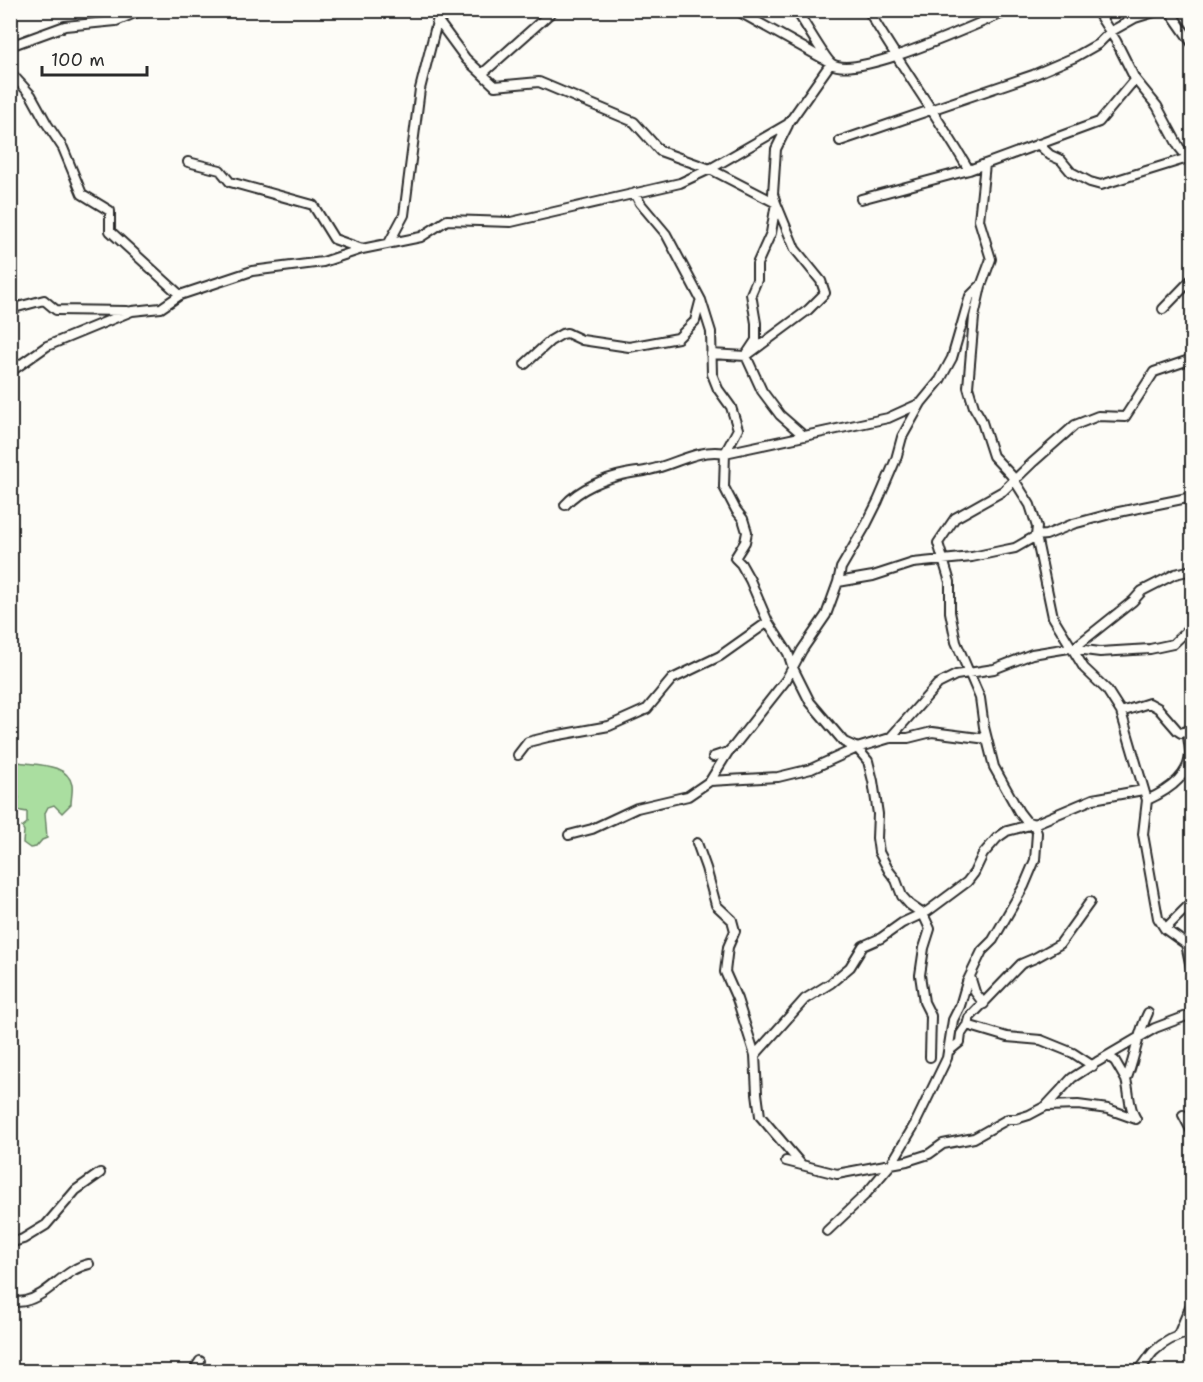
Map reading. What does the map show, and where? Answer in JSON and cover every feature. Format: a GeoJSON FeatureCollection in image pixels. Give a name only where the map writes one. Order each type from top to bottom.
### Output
{"type":"FeatureCollection","features":[{"type":"Feature","properties":{"kind":"street"},"geometry":{"type":"LineString","coordinates":[[10,46],[65,26],[116,21],[142,10]]}},
{"type":"Feature","properties":{"kind":"street"},"geometry":{"type":"LineString","coordinates":[[389,243],[404,215],[420,89],[440,10]]}},
{"type":"Feature","properties":{"kind":"street"},"geometry":{"type":"LineString","coordinates":[[482,74],[554,10]]}},
{"type":"Feature","properties":{"kind":"street"},"geometry":{"type":"LineString","coordinates":[[736,10],[831,63],[841,66],[896,57],[1011,10]]}},
{"type":"Feature","properties":{"kind":"street"},"geometry":{"type":"LineString","coordinates":[[796,10],[831,63]]}},
{"type":"Feature","properties":{"kind":"street"},"geometry":{"type":"LineString","coordinates":[[868,10],[969,170]]}},
{"type":"Feature","properties":{"kind":"street"},"geometry":{"type":"LineString","coordinates":[[1096,10],[1135,79],[1157,106],[1179,147],[1190,157]]}},
{"type":"Feature","properties":{"kind":"street"},"geometry":{"type":"LineString","coordinates":[[840,141],[1033,75],[1075,57],[1098,44],[1110,32],[1135,18],[1161,10]]}},
{"type":"Feature","properties":{"kind":"street"},"geometry":{"type":"LineString","coordinates":[[1169,10],[1192,43]]}},
{"type":"Feature","properties":{"kind":"street"},"geometry":{"type":"LineString","coordinates":[[438,21],[466,59],[495,86],[539,82],[634,122],[660,151],[710,169],[776,203]]}},
{"type":"Feature","properties":{"kind":"street"},"geometry":{"type":"LineString","coordinates":[[711,354],[746,356],[808,309],[825,293],[821,281],[795,249],[773,194],[776,149],[788,124],[831,63]]}},
{"type":"Feature","properties":{"kind":"street"},"geometry":{"type":"LineString","coordinates":[[10,72],[31,95],[63,148],[82,194],[110,211],[110,231],[180,295]]}},
{"type":"Feature","properties":{"kind":"street"},"geometry":{"type":"LineString","coordinates":[[861,199],[969,170],[1099,122],[1135,79]]}},
{"type":"Feature","properties":{"kind":"street"},"geometry":{"type":"LineString","coordinates":[[10,309],[44,300],[56,310],[132,311],[161,308],[180,295],[252,271],[323,262],[362,249],[421,237],[447,220],[511,222],[680,183],[710,169],[788,124]]}},
{"type":"Feature","properties":{"kind":"street"},"geometry":{"type":"LineString","coordinates":[[1038,144],[1050,155],[1061,160],[1071,172],[1101,185],[1190,157]]}},
{"type":"Feature","properties":{"kind":"street"},"geometry":{"type":"LineString","coordinates":[[188,162],[220,170],[230,182],[314,205],[334,239],[362,249]]}},
{"type":"Feature","properties":{"kind":"street"},"geometry":{"type":"LineString","coordinates":[[985,164],[979,220],[991,259],[981,286],[973,322],[968,387],[970,397],[981,419],[993,456],[1014,480],[1030,505],[1037,527],[1036,536],[1051,611],[1084,668],[1107,690],[1121,712],[1146,800],[1143,834],[1158,918],[1165,929],[1186,944],[1192,973]]}},
{"type":"Feature","properties":{"kind":"street"},"geometry":{"type":"LineString","coordinates":[[635,193],[640,203],[666,234],[700,300],[711,332],[712,374],[718,389],[731,407],[738,429],[724,453],[724,487],[743,519],[747,532],[745,542],[735,558],[750,580],[768,622],[788,653],[810,702],[844,742],[857,748],[868,761],[878,814],[879,852],[896,880],[902,896],[923,914],[930,929],[924,948],[920,975],[924,1002],[931,1016],[930,1057]]}},
{"type":"Feature","properties":{"kind":"street"},"geometry":{"type":"LineString","coordinates":[[746,356],[756,340],[756,323],[751,294],[757,280],[758,264],[771,233],[776,203]]}},
{"type":"Feature","properties":{"kind":"street"},"geometry":{"type":"LineString","coordinates":[[1163,309],[1192,279]]}},
{"type":"Feature","properties":{"kind":"street"},"geometry":{"type":"LineString","coordinates":[[569,835],[592,829],[637,808],[688,796],[710,781],[728,752],[783,685],[802,650],[826,615],[841,568],[867,525],[896,459],[902,437],[921,403],[940,380],[952,358],[970,297],[981,286]]}},
{"type":"Feature","properties":{"kind":"street"},"geometry":{"type":"LineString","coordinates":[[525,364],[550,341],[567,333],[582,340],[628,347],[678,338],[695,321],[700,300]]}},
{"type":"Feature","properties":{"kind":"street"},"geometry":{"type":"LineString","coordinates":[[10,372],[47,346],[132,311]]}},
{"type":"Feature","properties":{"kind":"street"},"geometry":{"type":"LineString","coordinates":[[746,356],[762,391],[780,415],[804,436]]}},
{"type":"Feature","properties":{"kind":"street"},"geometry":{"type":"LineString","coordinates":[[827,1231],[866,1195],[892,1163],[915,1124],[949,1051],[953,1020],[970,975],[982,951],[993,940],[1024,886],[1035,860],[1037,833],[1034,824],[1023,818],[994,767],[980,698],[955,636],[950,612],[950,582],[938,543],[955,518],[1003,491],[1075,425],[1098,416],[1125,417],[1154,372],[1192,359]]}},
{"type":"Feature","properties":{"kind":"street"},"geometry":{"type":"LineString","coordinates":[[565,505],[580,492],[623,474],[649,470],[702,453],[715,451],[724,453],[888,418],[921,403]]}},
{"type":"Feature","properties":{"kind":"street"},"geometry":{"type":"LineString","coordinates":[[838,582],[873,576],[913,562],[972,557],[1015,548],[1036,536],[1046,535],[1073,524],[1192,497]]}},
{"type":"Feature","properties":{"kind":"street"},"geometry":{"type":"LineString","coordinates":[[1074,648],[1142,591],[1176,574],[1192,570]]}},
{"type":"Feature","properties":{"kind":"street"},"geometry":{"type":"LineString","coordinates":[[518,755],[528,742],[548,736],[609,726],[647,709],[672,679],[720,656],[768,622]]}},
{"type":"Feature","properties":{"kind":"street"},"geometry":{"type":"LineString","coordinates":[[890,738],[938,684],[956,675],[1004,667],[1032,654],[1074,648],[1100,652],[1150,649],[1173,644],[1192,626]]}},
{"type":"Feature","properties":{"kind":"street"},"geometry":{"type":"LineString","coordinates":[[1121,712],[1149,703],[1158,708],[1174,729],[1181,733],[1190,730],[1190,755],[1182,774],[1167,791],[1146,800]]}},
{"type":"Feature","properties":{"kind":"street"},"geometry":{"type":"LineString","coordinates":[[710,781],[778,777],[811,768],[857,748],[890,738],[908,738],[933,732],[987,738]]}},
{"type":"Feature","properties":{"kind":"street"},"geometry":{"type":"LineString","coordinates":[[713,757],[728,752]]}},
{"type":"Feature","properties":{"kind":"street"},"geometry":{"type":"LineString","coordinates":[[1182,774],[1192,776]]}},
{"type":"Feature","properties":{"kind":"street"},"geometry":{"type":"LineString","coordinates":[[755,1055],[805,999],[831,983],[850,966],[863,946],[881,938],[902,923],[923,914],[967,882],[983,854],[997,838],[1007,831],[1034,824],[1093,799],[1143,790]]}},
{"type":"Feature","properties":{"kind":"street"},"geometry":{"type":"LineString","coordinates":[[697,843],[716,905],[732,920],[735,931],[728,947],[725,972],[737,999],[755,1055],[760,1116],[801,1164]]}},
{"type":"Feature","properties":{"kind":"street"},"geometry":{"type":"LineString","coordinates":[[949,1051],[960,1042],[961,1034],[969,1018],[984,1004],[989,995],[1004,983],[1010,973],[1021,964],[1060,944],[1090,902]]}},
{"type":"Feature","properties":{"kind":"street"},"geometry":{"type":"LineString","coordinates":[[1165,929],[1192,902]]}},
{"type":"Feature","properties":{"kind":"street"},"geometry":{"type":"LineString","coordinates":[[970,975],[975,992],[984,1004]]}},
{"type":"Feature","properties":{"kind":"street"},"geometry":{"type":"LineString","coordinates":[[1192,987],[1192,995]]}},
{"type":"Feature","properties":{"kind":"street"},"geometry":{"type":"LineString","coordinates":[[1126,1080],[1148,1013]]}},
{"type":"Feature","properties":{"kind":"street"},"geometry":{"type":"LineString","coordinates":[[786,1161],[837,1174],[929,1154],[943,1144],[974,1138],[994,1129],[1008,1119],[1029,1115],[1046,1106],[1072,1078],[1155,1028],[1192,1014]]}},
{"type":"Feature","properties":{"kind":"street"},"geometry":{"type":"LineString","coordinates":[[967,1025],[1007,1037],[1041,1040],[1073,1053],[1093,1066]]}},
{"type":"Feature","properties":{"kind":"street"},"geometry":{"type":"LineString","coordinates":[[1046,1106],[1078,1105],[1108,1109],[1136,1119],[1130,1106],[1130,1091],[1126,1080],[1115,1061],[1108,1056]]}},
{"type":"Feature","properties":{"kind":"street"},"geometry":{"type":"LineString","coordinates":[[1183,1115],[1192,1132]]}},
{"type":"Feature","properties":{"kind":"street"},"geometry":{"type":"LineString","coordinates":[[10,1243],[23,1239],[46,1225],[76,1190],[100,1173]]}},
{"type":"Feature","properties":{"kind":"street"},"geometry":{"type":"LineString","coordinates":[[10,1302],[25,1301],[40,1295],[77,1267],[89,1264]]}},
{"type":"Feature","properties":{"kind":"street"},"geometry":{"type":"LineString","coordinates":[[1178,1335],[1192,1302]]}},
{"type":"Feature","properties":{"kind":"street"},"geometry":{"type":"LineString","coordinates":[[1137,1371],[1145,1365],[1152,1353],[1178,1335],[1192,1332]]}},
{"type":"Feature","properties":{"kind":"street"},"geometry":{"type":"LineString","coordinates":[[193,1371],[201,1361]]}},
{"type":"Feature","properties":{"kind":"green space"},"geometry":{"type":"Polygon","coordinates":[[[18,762],[58,769],[69,778],[72,785],[71,804],[62,813],[54,805],[48,807],[45,813],[47,838],[36,847],[30,848],[23,843],[22,827],[27,823],[27,812],[15,810],[18,805],[16,801],[19,798],[11,788],[11,763],[18,762]]]}}]}
